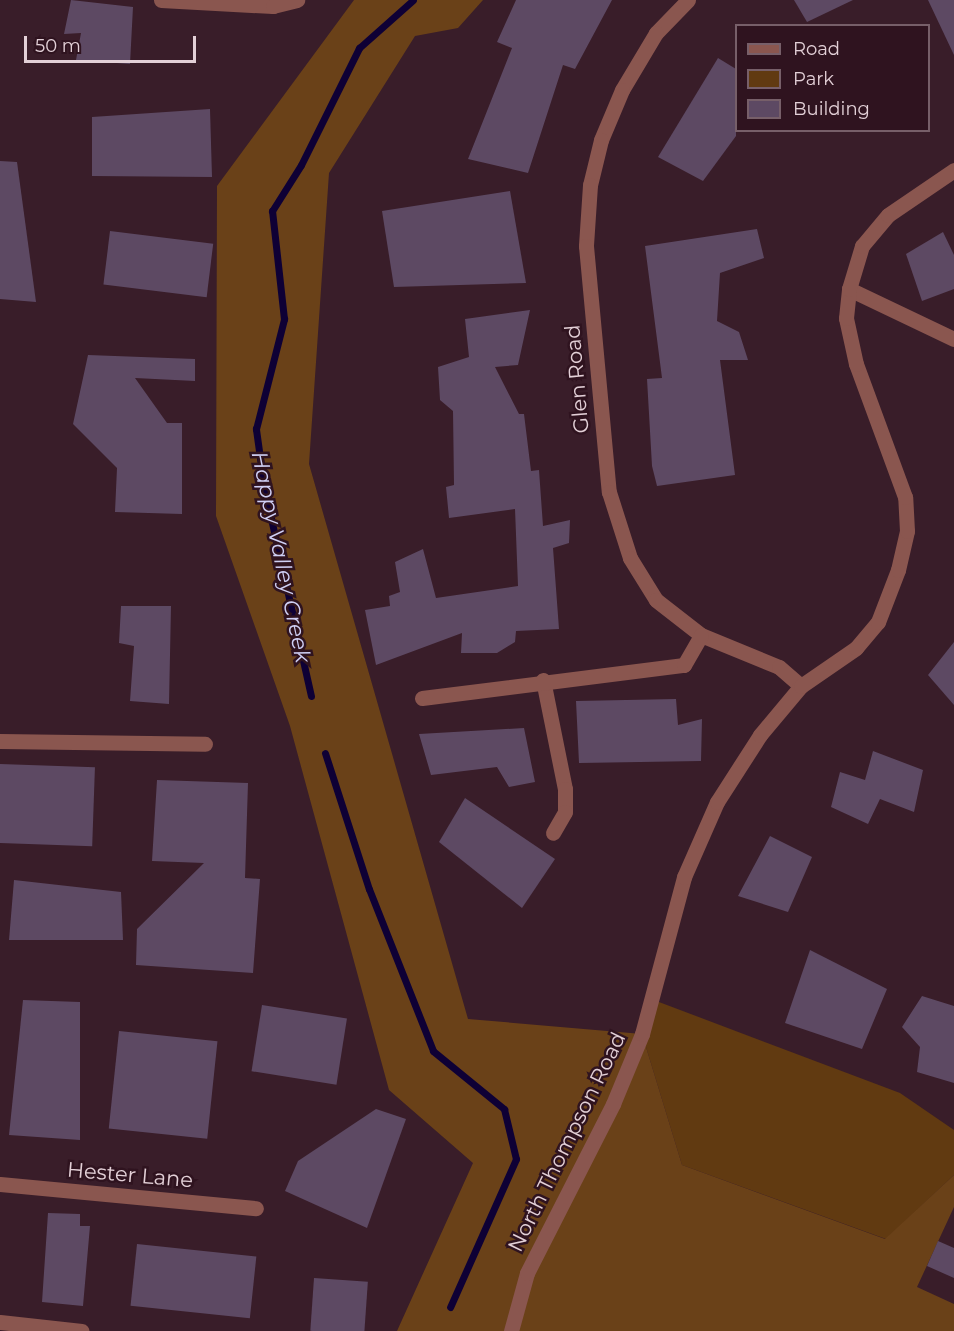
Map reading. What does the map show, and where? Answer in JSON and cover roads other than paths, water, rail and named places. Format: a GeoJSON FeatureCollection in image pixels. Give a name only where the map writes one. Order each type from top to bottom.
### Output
{"type":"FeatureCollection","features":[{"type":"Feature","properties":{"kind":"street"},"geometry":{"type":"LineString","coordinates":[[161,0],[273,6],[297,0]]}},
{"type":"Feature","properties":{"kind":"street","name":"Glen Road"},"geometry":{"type":"LineString","coordinates":[[688,0],[656,33],[622,90],[601,140],[590,185],[586,246],[609,492],[630,558],[656,600],[701,635],[779,667],[801,686]]}},
{"type":"Feature","properties":{"kind":"street","name":"North Thompson Road"},"geometry":{"type":"LineString","coordinates":[[511,1331],[527,1273],[613,1104],[642,1034],[684,877],[717,802],[760,735],[801,686],[856,648],[878,622],[898,570],[907,531],[905,497],[856,364],[846,318],[849,289],[862,246],[888,215],[954,170]]}},
{"type":"Feature","properties":{"kind":"street"},"geometry":{"type":"LineString","coordinates":[[849,289],[954,339]]}},
{"type":"Feature","properties":{"kind":"street"},"geometry":{"type":"LineString","coordinates":[[423,698],[543,680],[684,665],[701,635]]}},
{"type":"Feature","properties":{"kind":"street"},"geometry":{"type":"LineString","coordinates":[[543,680],[565,789],[565,812],[553,833]]}},
{"type":"Feature","properties":{"kind":"street"},"geometry":{"type":"LineString","coordinates":[[0,741],[205,744]]}},
{"type":"Feature","properties":{"kind":"street","name":"Hester Lane"},"geometry":{"type":"LineString","coordinates":[[0,1184],[256,1208]]}},
{"type":"Feature","properties":{"kind":"street"},"geometry":{"type":"LineString","coordinates":[[0,1322],[82,1331]]}},
{"type":"Feature","properties":{"kind":"waterway","name":"Happy Valley Creek"},"geometry":{"type":"LineString","coordinates":[[311,696],[264,487],[256,429],[284,319],[272,211],[301,165],[359,48],[413,0]]}},
{"type":"Feature","properties":{"kind":"waterway","name":"Happy Valley Creek"},"geometry":{"type":"LineString","coordinates":[[325,753],[369,889],[433,1051],[504,1109],[516,1159],[450,1307]]}}]}
